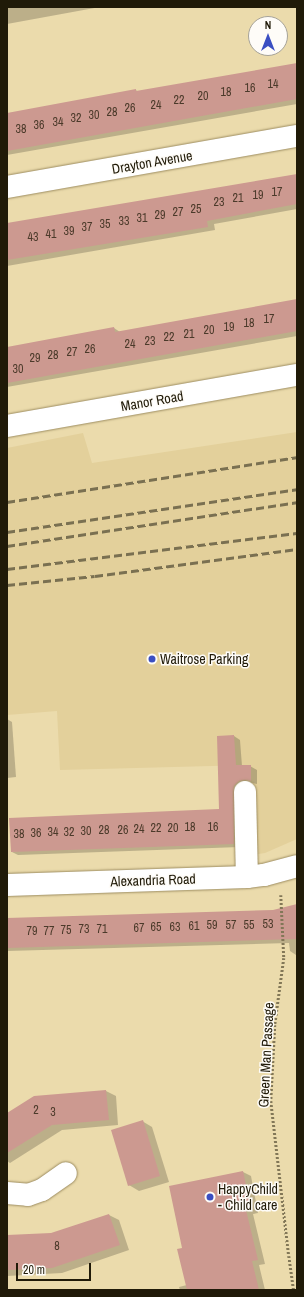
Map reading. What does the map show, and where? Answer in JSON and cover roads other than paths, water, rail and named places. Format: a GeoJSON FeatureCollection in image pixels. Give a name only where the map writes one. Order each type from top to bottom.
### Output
{"type":"FeatureCollection","features":[{"type":"Feature","properties":{"kind":"street","name":"Drayton Avenue"},"geometry":{"type":"LineString","coordinates":[[7,187],[297,136]]}},
{"type":"Feature","properties":{"kind":"street","name":"Manor Road"},"geometry":{"type":"LineString","coordinates":[[7,426],[297,375]]}},
{"type":"Feature","properties":{"kind":"street"},"geometry":{"type":"LineString","coordinates":[[245,792],[247,877]]}},
{"type":"Feature","properties":{"kind":"street","name":"Alexandria Road"},"geometry":{"type":"LineString","coordinates":[[7,885],[247,877],[264,875],[297,866]]}},
{"type":"Feature","properties":{"kind":"street"},"geometry":{"type":"LineString","coordinates":[[7,1193],[28,1195],[42,1190],[66,1173]]}},
{"type":"Feature","properties":{"kind":"railway"},"geometry":{"type":"LineString","coordinates":[[7,502],[297,457]]}},
{"type":"Feature","properties":{"kind":"railway"},"geometry":{"type":"LineString","coordinates":[[7,532],[297,489]]}},
{"type":"Feature","properties":{"kind":"railway"},"geometry":{"type":"LineString","coordinates":[[7,546],[297,502]]}},
{"type":"Feature","properties":{"kind":"railway"},"geometry":{"type":"LineString","coordinates":[[7,569],[297,533]]}},
{"type":"Feature","properties":{"kind":"railway"},"geometry":{"type":"LineString","coordinates":[[7,585],[95,576],[297,549]]}},
{"type":"Feature","properties":{"kind":"place","name":"Waitrose Parking"},"geometry":{"type":"Point","coordinates":[152,659]}},
{"type":"Feature","properties":{"kind":"place","name":"HappyChild - Child care"},"geometry":{"type":"Point","coordinates":[210,1197]}}]}
